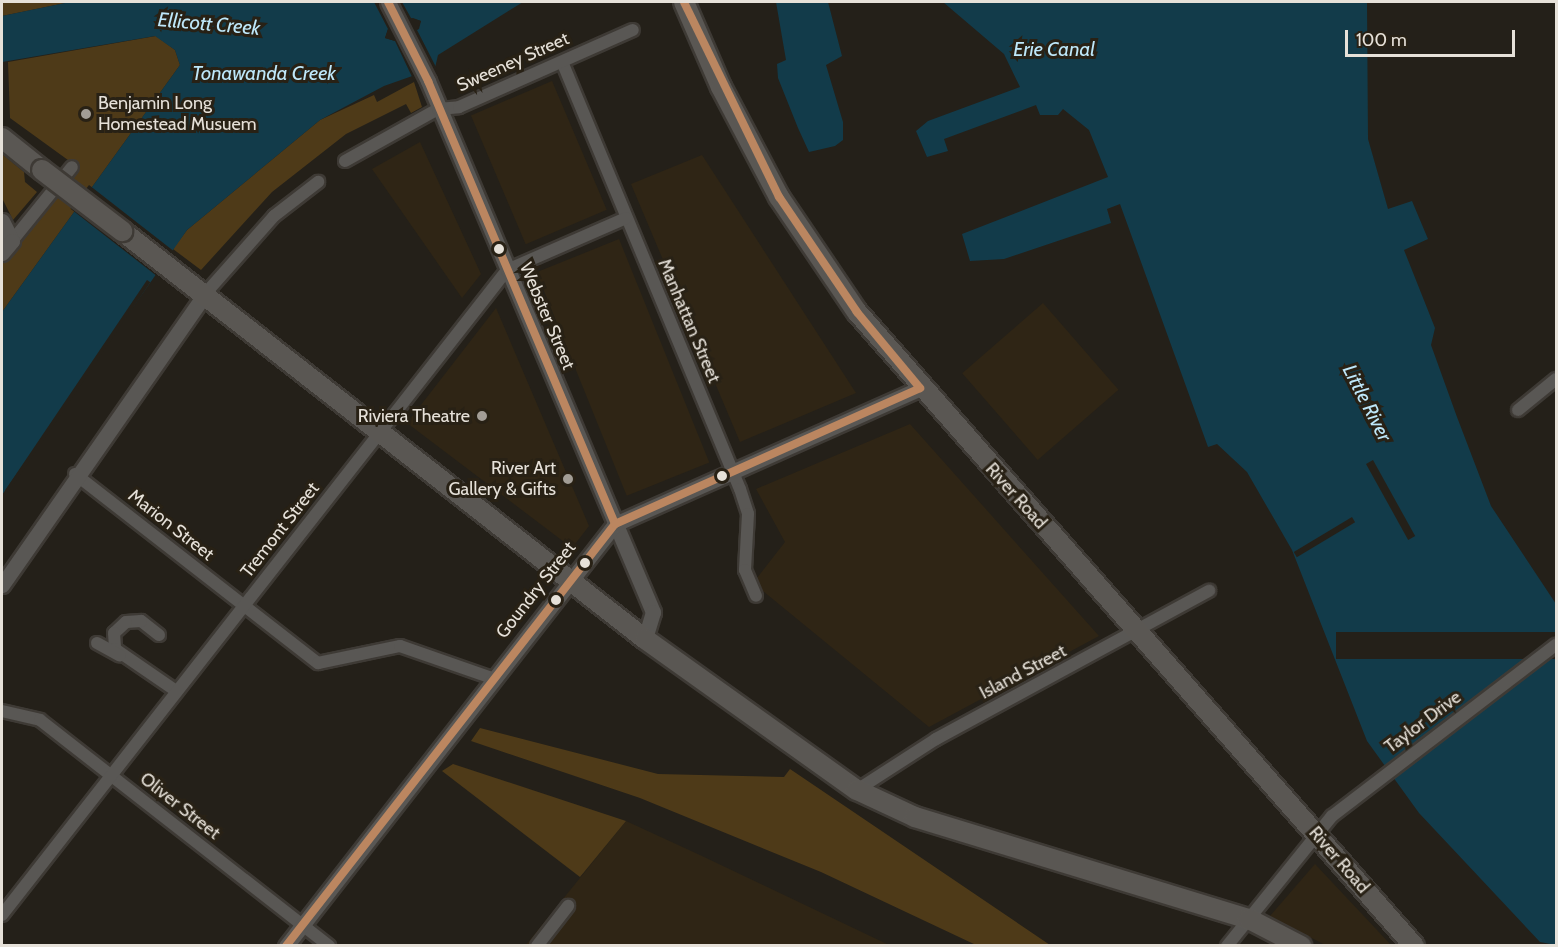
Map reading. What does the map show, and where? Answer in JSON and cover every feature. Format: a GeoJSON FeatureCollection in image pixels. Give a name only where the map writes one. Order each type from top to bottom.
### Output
{"type":"FeatureCollection","features":[{"type":"Feature","properties":{"kind":"main road","name":"River Road"},"geometry":{"type":"LineString","coordinates":[[687,7],[779,197],[857,312],[920,388],[1414,945]]}},
{"type":"Feature","properties":{"kind":"main road"},"geometry":{"type":"LineString","coordinates":[[2,138],[206,294],[645,639],[857,790],[915,817],[1249,919],[1301,945]]}},
{"type":"Feature","properties":{"kind":"street","name":"Webster Street"},"geometry":{"type":"LineString","coordinates":[[390,5],[428,81],[654,617],[645,639]]}},
{"type":"Feature","properties":{"kind":"street","name":"Sweeney Street"},"geometry":{"type":"LineString","coordinates":[[345,161],[438,109],[459,107],[562,64],[633,30]]}},
{"type":"Feature","properties":{"kind":"street","name":"Manhattan Street"},"geometry":{"type":"LineString","coordinates":[[562,64],[732,470],[748,514],[745,570],[756,596]]}},
{"type":"Feature","properties":{"kind":"street"},"geometry":{"type":"LineString","coordinates":[[2,253],[7,237],[72,167]]}},
{"type":"Feature","properties":{"kind":"street"},"geometry":{"type":"LineString","coordinates":[[2,585],[75,474],[206,294],[274,216],[318,182]]}},
{"type":"Feature","properties":{"kind":"street","name":"Tremont Street"},"geometry":{"type":"LineString","coordinates":[[2,915],[507,270],[626,218]]}},
{"type":"Feature","properties":{"kind":"street"},"geometry":{"type":"LineString","coordinates":[[2,221],[7,237]]}},
{"type":"Feature","properties":{"kind":"street"},"geometry":{"type":"LineString","coordinates":[[1518,410],[1557,379]]}},
{"type":"Feature","properties":{"kind":"street","name":"Goundry Street"},"geometry":{"type":"LineString","coordinates":[[286,945],[569,578],[615,524],[920,388]]}},
{"type":"Feature","properties":{"kind":"street","name":"Marion Street"},"geometry":{"type":"LineString","coordinates":[[75,474],[318,663],[400,646],[492,678]]}},
{"type":"Feature","properties":{"kind":"street","name":"Island Street"},"geometry":{"type":"LineString","coordinates":[[857,790],[936,740],[1209,591]]}},
{"type":"Feature","properties":{"kind":"street"},"geometry":{"type":"LineString","coordinates":[[121,657],[113,641],[126,622],[141,621],[159,635]]}},
{"type":"Feature","properties":{"kind":"street"},"geometry":{"type":"LineString","coordinates":[[97,643],[176,691]]}},
{"type":"Feature","properties":{"kind":"street","name":"Taylor Drive"},"geometry":{"type":"LineString","coordinates":[[1227,945],[1317,834],[1372,783],[1557,645]]}},
{"type":"Feature","properties":{"kind":"street","name":"Oliver Street"},"geometry":{"type":"LineString","coordinates":[[2,711],[34,716],[328,945]]}},
{"type":"Feature","properties":{"kind":"street"},"geometry":{"type":"LineString","coordinates":[[537,945],[568,906]]}},
{"type":"Feature","properties":{"kind":"shaded area"},"geometry":{"type":"Polygon","coordinates":[[[2,2],[70,2],[2,16],[2,2]]]}},
{"type":"Feature","properties":{"kind":"shaded area"},"geometry":{"type":"Polygon","coordinates":[[[156,36],[175,50],[180,65],[2,312],[2,263],[79,168],[10,118],[8,62],[156,36]]]}},
{"type":"Feature","properties":{"kind":"shaded area"},"geometry":{"type":"Polygon","coordinates":[[[552,81],[607,210],[526,244],[471,115],[552,81]]]}},
{"type":"Feature","properties":{"kind":"shaded area"},"geometry":{"type":"Polygon","coordinates":[[[414,82],[422,107],[411,113],[406,104],[346,134],[272,192],[201,270],[173,249],[187,230],[320,120],[374,95],[377,102],[414,82]]]}},
{"type":"Feature","properties":{"kind":"shaded area"},"geometry":{"type":"Polygon","coordinates":[[[420,142],[481,274],[462,298],[372,169],[420,142]]]}},
{"type":"Feature","properties":{"kind":"shaded area"},"geometry":{"type":"Polygon","coordinates":[[[2,154],[24,172],[25,182],[37,192],[13,220],[2,198],[2,154]]]}},
{"type":"Feature","properties":{"kind":"shaded area"},"geometry":{"type":"Polygon","coordinates":[[[702,155],[856,393],[740,442],[631,184],[702,155]]]}},
{"type":"Feature","properties":{"kind":"shaded area"},"geometry":{"type":"Polygon","coordinates":[[[619,239],[709,462],[627,496],[536,272],[619,239]]]}},
{"type":"Feature","properties":{"kind":"shaded area"},"geometry":{"type":"Polygon","coordinates":[[[1043,303],[1118,390],[1038,460],[962,373],[1043,303]]]}},
{"type":"Feature","properties":{"kind":"shaded area"},"geometry":{"type":"Polygon","coordinates":[[[496,308],[589,526],[572,548],[407,423],[496,308]]]}},
{"type":"Feature","properties":{"kind":"shaded area"},"geometry":{"type":"Polygon","coordinates":[[[910,424],[1099,636],[929,727],[753,583],[785,542],[756,489],[910,424]]]}},
{"type":"Feature","properties":{"kind":"shaded area"},"geometry":{"type":"Polygon","coordinates":[[[480,728],[658,774],[784,777],[790,769],[1050,945],[976,945],[821,872],[640,798],[471,741],[480,728]]]}},
{"type":"Feature","properties":{"kind":"shaded area"},"geometry":{"type":"Polygon","coordinates":[[[453,764],[626,821],[580,877],[442,771],[453,764]]]}},
{"type":"Feature","properties":{"kind":"shaded area"},"geometry":{"type":"Polygon","coordinates":[[[626,821],[702,856],[889,945],[525,946],[626,821]]]}},
{"type":"Feature","properties":{"kind":"shaded area"},"geometry":{"type":"Polygon","coordinates":[[[1315,864],[1391,945],[1325,945],[1270,916],[1315,864]]]}},
{"type":"Feature","properties":{"kind":"water","name":"Tonawanda Creek"},"geometry":{"type":"Polygon","coordinates":[[[70,2],[523,2],[438,55],[435,68],[384,86],[320,120],[187,230],[2,495],[2,312],[180,65],[175,50],[155,36],[2,62],[2,16],[70,2]],[[413,18],[388,29],[385,38],[395,41],[419,29],[421,21],[413,18]]]}},
{"type":"Feature","properties":{"kind":"water"},"geometry":{"type":"Polygon","coordinates":[[[776,2],[828,2],[842,56],[826,65],[843,122],[843,140],[835,146],[809,152],[798,128],[778,78],[777,64],[786,60],[776,2]]]}},
{"type":"Feature","properties":{"kind":"water"},"geometry":{"type":"Polygon","coordinates":[[[943,2],[1367,2],[1368,139],[1388,209],[1412,201],[1428,239],[1404,250],[1435,328],[1431,345],[1491,506],[1556,604],[1556,945],[1540,942],[1419,813],[1367,741],[1292,550],[1247,472],[1217,444],[1208,447],[1120,204],[1107,209],[1111,223],[1004,259],[970,261],[962,234],[1108,177],[1089,130],[1063,109],[1058,115],[1040,115],[1036,105],[944,139],[948,151],[927,157],[916,131],[928,121],[1020,87],[1004,54],[943,2]]]}},
{"type":"Feature","properties":{"kind":"pier"},"geometry":{"type":"Polygon","coordinates":[[[374,2],[402,2],[411,18],[421,21],[417,30],[437,69],[414,81],[395,41],[385,38],[388,29],[374,2]]]}},
{"type":"Feature","properties":{"kind":"pier"},"geometry":{"type":"Polygon","coordinates":[[[89,185],[175,252],[156,276],[71,209],[89,185]]]}},
{"type":"Feature","properties":{"kind":"pier"},"geometry":{"type":"Polygon","coordinates":[[[147,280],[150,282],[8,493],[5,491],[147,280]]]}},
{"type":"Feature","properties":{"kind":"pier"},"geometry":{"type":"Polygon","coordinates":[[[1373,460],[1415,536],[1408,540],[1366,464],[1373,460]]]}},
{"type":"Feature","properties":{"kind":"pier"},"geometry":{"type":"Polygon","coordinates":[[[1352,517],[1355,522],[1297,557],[1294,552],[1352,517]]]}},
{"type":"Feature","properties":{"kind":"pier"},"geometry":{"type":"Polygon","coordinates":[[[1336,632],[1556,632],[1556,659],[1336,659],[1336,632]]]}},
{"type":"Feature","properties":{"kind":"transit line"},"geometry":{"type":"LineString","coordinates":[[388,2],[428,81],[615,524]]}},
{"type":"Feature","properties":{"kind":"transit line"},"geometry":{"type":"LineString","coordinates":[[286,946],[615,524],[920,388],[857,312],[779,197],[684,2]]}},
{"type":"Feature","properties":{"kind":"place","name":"Benjamin Long Homestead Musuem"},"geometry":{"type":"Point","coordinates":[86,114]}},
{"type":"Feature","properties":{"kind":"place","name":"Riviera Theatre"},"geometry":{"type":"Point","coordinates":[482,416]}},
{"type":"Feature","properties":{"kind":"place","name":"River Art Gallery & Gifts"},"geometry":{"type":"Point","coordinates":[568,479]}},
{"type":"Feature","properties":{"kind":"water label","name":"Ellicott Creek"},"geometry":{"type":"Point","coordinates":[209,24]}},
{"type":"Feature","properties":{"kind":"water label","name":"Erie Canal"},"geometry":{"type":"Point","coordinates":[1054,49]}},
{"type":"Feature","properties":{"kind":"water label","name":"Little River"},"geometry":{"type":"Point","coordinates":[1367,403]}}]}
